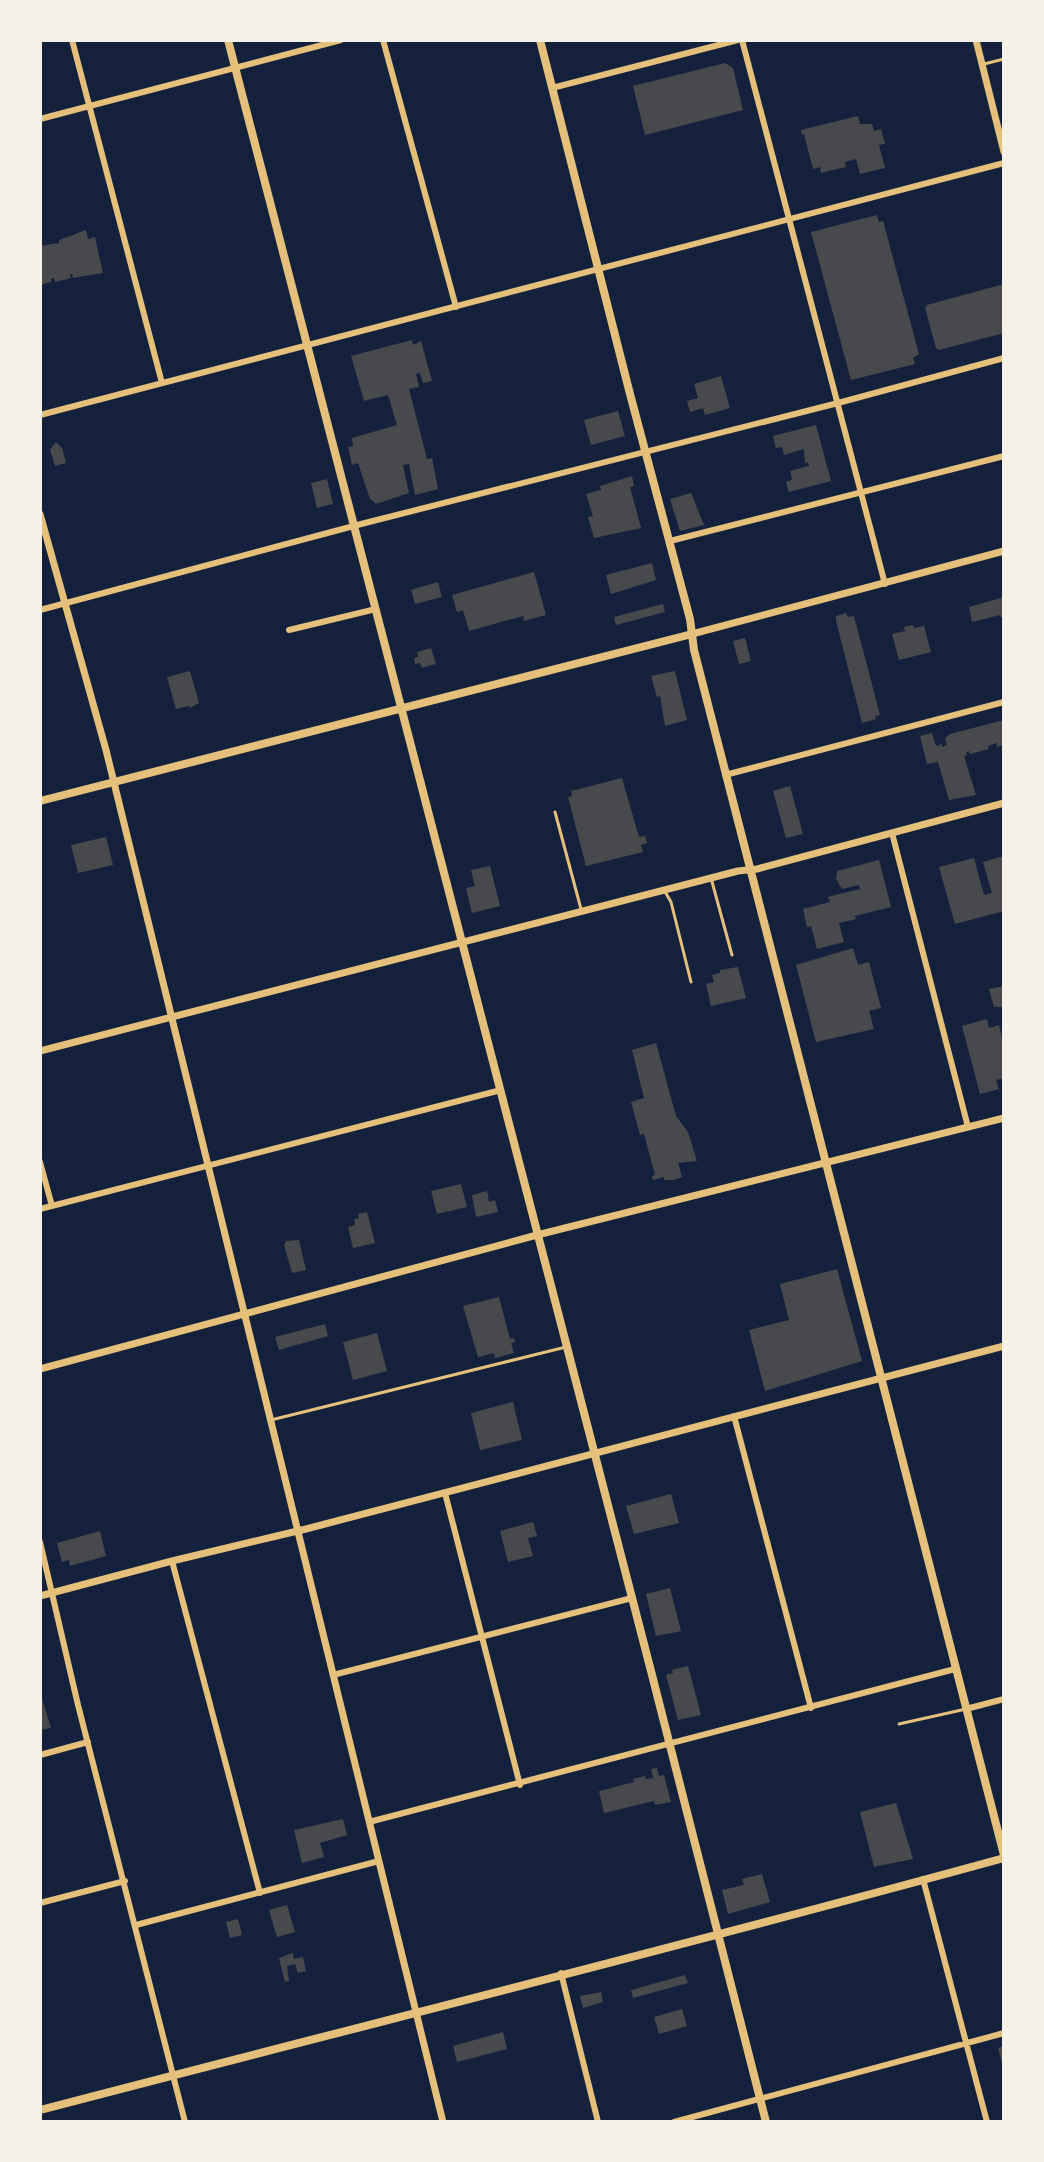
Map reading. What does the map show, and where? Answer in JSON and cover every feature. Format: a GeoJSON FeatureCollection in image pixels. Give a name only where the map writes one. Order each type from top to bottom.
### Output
{"type":"FeatureCollection","features":[{"type":"Feature","properties":{"kind":"main road"},"geometry":{"type":"LineString","coordinates":[[228,40],[766,2122]]}},
{"type":"Feature","properties":{"kind":"main road"},"geometry":{"type":"LineString","coordinates":[[40,2110],[717,1935],[1004,1856],[748,870],[670,541],[540,40]]}},
{"type":"Feature","properties":{"kind":"main road"},"geometry":{"type":"LineString","coordinates":[[40,801],[692,634]]}},
{"type":"Feature","properties":{"kind":"street"},"geometry":{"type":"LineString","coordinates":[[72,40],[162,383]]}},
{"type":"Feature","properties":{"kind":"street"},"geometry":{"type":"LineString","coordinates":[[40,119],[341,40]]}},
{"type":"Feature","properties":{"kind":"street"},"geometry":{"type":"LineString","coordinates":[[383,40],[456,307]]}},
{"type":"Feature","properties":{"kind":"street"},"geometry":{"type":"LineString","coordinates":[[552,88],[740,40],[885,584]]}},
{"type":"Feature","properties":{"kind":"street"},"geometry":{"type":"LineString","coordinates":[[976,40],[1004,152]]}},
{"type":"Feature","properties":{"kind":"street"},"geometry":{"type":"LineString","coordinates":[[40,415],[1004,163]]}},
{"type":"Feature","properties":{"kind":"street"},"geometry":{"type":"LineString","coordinates":[[40,610],[1004,358]]}},
{"type":"Feature","properties":{"kind":"street"},"geometry":{"type":"LineString","coordinates":[[670,541],[1004,456]]}},
{"type":"Feature","properties":{"kind":"street"},"geometry":{"type":"LineString","coordinates":[[40,514],[113,782],[443,2122]]}},
{"type":"Feature","properties":{"kind":"street"},"geometry":{"type":"LineString","coordinates":[[692,634],[1004,551]]}},
{"type":"Feature","properties":{"kind":"street"},"geometry":{"type":"LineString","coordinates":[[289,630],[376,609]]}},
{"type":"Feature","properties":{"kind":"street"},"geometry":{"type":"LineString","coordinates":[[725,775],[1004,702]]}},
{"type":"Feature","properties":{"kind":"street"},"geometry":{"type":"LineString","coordinates":[[40,1051],[1004,803]]}},
{"type":"Feature","properties":{"kind":"street"},"geometry":{"type":"LineString","coordinates":[[892,833],[968,1127]]}},
{"type":"Feature","properties":{"kind":"street"},"geometry":{"type":"LineString","coordinates":[[40,1209],[501,1090]]}},
{"type":"Feature","properties":{"kind":"street"},"geometry":{"type":"LineString","coordinates":[[40,1369],[537,1235],[1004,1118]]}},
{"type":"Feature","properties":{"kind":"street"},"geometry":{"type":"LineString","coordinates":[[40,1162],[52,1206]]}},
{"type":"Feature","properties":{"kind":"street"},"geometry":{"type":"LineString","coordinates":[[40,1596],[1004,1346]]}},
{"type":"Feature","properties":{"kind":"street"},"geometry":{"type":"LineString","coordinates":[[734,1416],[811,1708]]}},
{"type":"Feature","properties":{"kind":"street"},"geometry":{"type":"LineString","coordinates":[[445,1493],[520,1785]]}},
{"type":"Feature","properties":{"kind":"street"},"geometry":{"type":"LineString","coordinates":[[40,1542],[185,2122]]}},
{"type":"Feature","properties":{"kind":"street"},"geometry":{"type":"LineString","coordinates":[[172,1561],[260,1893]]}},
{"type":"Feature","properties":{"kind":"street"},"geometry":{"type":"LineString","coordinates":[[333,1675],[632,1598]]}},
{"type":"Feature","properties":{"kind":"street"},"geometry":{"type":"LineString","coordinates":[[369,1822],[955,1669]]}},
{"type":"Feature","properties":{"kind":"street"},"geometry":{"type":"LineString","coordinates":[[966,1709],[1004,1699]]}},
{"type":"Feature","properties":{"kind":"street"},"geometry":{"type":"LineString","coordinates":[[40,1755],[88,1742]]}},
{"type":"Feature","properties":{"kind":"street"},"geometry":{"type":"LineString","coordinates":[[136,1925],[379,1861]]}},
{"type":"Feature","properties":{"kind":"street"},"geometry":{"type":"LineString","coordinates":[[923,1879],[987,2122]]}},
{"type":"Feature","properties":{"kind":"street"},"geometry":{"type":"LineString","coordinates":[[40,1903],[125,1881]]}},
{"type":"Feature","properties":{"kind":"street"},"geometry":{"type":"LineString","coordinates":[[561,1973],[598,2122]]}},
{"type":"Feature","properties":{"kind":"street"},"geometry":{"type":"LineString","coordinates":[[674,2122],[1004,2033]]}},
{"type":"Feature","properties":{"kind":"lane"},"geometry":{"type":"LineString","coordinates":[[982,64],[1004,59]]}},
{"type":"Feature","properties":{"kind":"lane"},"geometry":{"type":"LineString","coordinates":[[555,812],[581,911]]}},
{"type":"Feature","properties":{"kind":"lane"},"geometry":{"type":"LineString","coordinates":[[711,878],[732,955]]}},
{"type":"Feature","properties":{"kind":"lane"},"geometry":{"type":"LineString","coordinates":[[664,890],[671,902],[691,982]]}},
{"type":"Feature","properties":{"kind":"lane"},"geometry":{"type":"LineString","coordinates":[[270,1421],[566,1347]]}},
{"type":"Feature","properties":{"kind":"lane"},"geometry":{"type":"LineString","coordinates":[[899,1724],[966,1709]]}},
{"type":"Feature","properties":{"kind":"building"},"geometry":{"type":"Polygon","coordinates":[[[725,63],[733,68],[743,110],[645,135],[633,86],[725,63]]]}},
{"type":"Feature","properties":{"kind":"building"},"geometry":{"type":"Polygon","coordinates":[[[858,116],[860,124],[872,124],[874,131],[881,129],[885,144],[879,145],[885,168],[860,174],[856,159],[845,162],[846,167],[821,173],[820,167],[813,169],[801,130],[858,116]]]}},
{"type":"Feature","properties":{"kind":"building"},"geometry":{"type":"Polygon","coordinates":[[[877,215],[879,222],[883,221],[919,354],[913,358],[915,364],[851,380],[811,232],[877,215]]]}},
{"type":"Feature","properties":{"kind":"building"},"geometry":{"type":"Polygon","coordinates":[[[86,230],[88,239],[95,237],[103,273],[73,278],[70,274],[71,278],[55,282],[54,278],[40,285],[40,246],[59,243],[59,240],[86,230]]]}},
{"type":"Feature","properties":{"kind":"building"},"geometry":{"type":"Polygon","coordinates":[[[1004,284],[1004,333],[939,350],[936,348],[925,308],[927,305],[1004,284]]]}},
{"type":"Feature","properties":{"kind":"building"},"geometry":{"type":"Polygon","coordinates":[[[412,340],[413,345],[421,341],[432,381],[423,383],[420,373],[416,374],[419,387],[409,389],[427,459],[432,458],[438,489],[415,495],[409,464],[403,465],[409,493],[376,504],[370,499],[358,463],[352,465],[348,447],[353,446],[352,438],[397,425],[388,395],[364,401],[351,356],[412,340]]]}},
{"type":"Feature","properties":{"kind":"building"},"geometry":{"type":"Polygon","coordinates":[[[721,376],[730,408],[705,415],[703,408],[690,412],[687,401],[698,398],[694,384],[721,376]]]}},
{"type":"Feature","properties":{"kind":"building"},"geometry":{"type":"Polygon","coordinates":[[[618,411],[625,436],[591,445],[584,420],[618,411]]]}},
{"type":"Feature","properties":{"kind":"building"},"geometry":{"type":"Polygon","coordinates":[[[816,425],[831,481],[789,492],[786,482],[792,480],[790,471],[809,466],[808,462],[805,463],[804,449],[784,455],[782,447],[776,448],[773,436],[816,425]]]}},
{"type":"Feature","properties":{"kind":"building"},"geometry":{"type":"Polygon","coordinates":[[[56,442],[62,448],[66,463],[55,466],[50,450],[56,442]]]}},
{"type":"Feature","properties":{"kind":"building"},"geometry":{"type":"Polygon","coordinates":[[[632,476],[634,486],[630,487],[641,528],[594,538],[588,517],[593,516],[586,494],[632,476]]]}},
{"type":"Feature","properties":{"kind":"building"},"geometry":{"type":"Polygon","coordinates":[[[327,479],[333,504],[317,508],[311,483],[327,479]]]}},
{"type":"Feature","properties":{"kind":"building"},"geometry":{"type":"Polygon","coordinates":[[[691,493],[704,525],[680,531],[670,499],[691,493]]]}},
{"type":"Feature","properties":{"kind":"building"},"geometry":{"type":"Polygon","coordinates":[[[652,563],[656,580],[611,594],[606,575],[652,563]]]}},
{"type":"Feature","properties":{"kind":"building"},"geometry":{"type":"Polygon","coordinates":[[[534,572],[546,615],[524,621],[523,616],[469,631],[463,610],[457,612],[452,595],[534,572]]]}},
{"type":"Feature","properties":{"kind":"building"},"geometry":{"type":"Polygon","coordinates":[[[438,582],[442,597],[415,604],[411,590],[438,582]]]}},
{"type":"Feature","properties":{"kind":"building"},"geometry":{"type":"Polygon","coordinates":[[[1004,597],[1004,616],[972,622],[969,607],[1004,597]]]}},
{"type":"Feature","properties":{"kind":"building"},"geometry":{"type":"Polygon","coordinates":[[[663,604],[665,612],[616,625],[614,617],[663,604]]]}},
{"type":"Feature","properties":{"kind":"building"},"geometry":{"type":"Polygon","coordinates":[[[846,613],[848,617],[854,616],[880,715],[862,723],[836,621],[836,616],[846,613]]]}},
{"type":"Feature","properties":{"kind":"building"},"geometry":{"type":"Polygon","coordinates":[[[913,625],[914,628],[924,626],[931,652],[899,660],[892,634],[913,625]]]}},
{"type":"Feature","properties":{"kind":"building"},"geometry":{"type":"Polygon","coordinates":[[[745,638],[751,661],[739,664],[733,641],[745,638]]]}},
{"type":"Feature","properties":{"kind":"building"},"geometry":{"type":"Polygon","coordinates":[[[431,648],[436,664],[422,668],[420,663],[415,664],[417,652],[431,648]]]}},
{"type":"Feature","properties":{"kind":"building"},"geometry":{"type":"Polygon","coordinates":[[[190,671],[199,703],[190,708],[176,709],[167,677],[190,671]]]}},
{"type":"Feature","properties":{"kind":"building"},"geometry":{"type":"Polygon","coordinates":[[[675,671],[687,720],[665,726],[660,696],[657,697],[651,676],[675,671]]]}},
{"type":"Feature","properties":{"kind":"building"},"geometry":{"type":"Polygon","coordinates":[[[1004,720],[1004,745],[997,747],[997,743],[988,746],[989,749],[970,754],[966,752],[964,756],[976,795],[949,800],[938,762],[927,764],[920,736],[932,733],[936,746],[942,744],[942,747],[947,745],[945,738],[950,734],[1004,720]]]}},
{"type":"Feature","properties":{"kind":"building"},"geometry":{"type":"Polygon","coordinates":[[[622,778],[639,837],[645,836],[647,843],[641,845],[643,852],[586,866],[568,797],[572,796],[571,791],[622,778]]]}},
{"type":"Feature","properties":{"kind":"building"},"geometry":{"type":"Polygon","coordinates":[[[790,786],[803,834],[786,838],[773,791],[790,786]]]}},
{"type":"Feature","properties":{"kind":"building"},"geometry":{"type":"Polygon","coordinates":[[[106,837],[113,865],[78,873],[71,845],[106,837]]]}},
{"type":"Feature","properties":{"kind":"building"},"geometry":{"type":"Polygon","coordinates":[[[1004,856],[1004,911],[955,924],[939,867],[974,858],[984,895],[992,893],[983,862],[1004,856]]]}},
{"type":"Feature","properties":{"kind":"building"},"geometry":{"type":"Polygon","coordinates":[[[879,860],[891,907],[839,923],[844,942],[817,949],[803,909],[830,902],[828,897],[860,889],[859,885],[842,889],[836,879],[837,871],[879,860]]]}},
{"type":"Feature","properties":{"kind":"building"},"geometry":{"type":"Polygon","coordinates":[[[490,866],[500,906],[472,913],[466,888],[475,886],[471,870],[490,866]]]}},
{"type":"Feature","properties":{"kind":"building"},"geometry":{"type":"Polygon","coordinates":[[[853,948],[858,965],[869,962],[881,1008],[869,1011],[874,1029],[816,1042],[796,965],[853,948]]]}},
{"type":"Feature","properties":{"kind":"building"},"geometry":{"type":"Polygon","coordinates":[[[738,967],[746,998],[711,1006],[706,984],[714,982],[712,975],[720,973],[720,970],[738,967]]]}},
{"type":"Feature","properties":{"kind":"building"},"geometry":{"type":"Polygon","coordinates":[[[1004,986],[1004,1007],[994,1007],[989,989],[1004,986]]]}},
{"type":"Feature","properties":{"kind":"building"},"geometry":{"type":"Polygon","coordinates":[[[987,1019],[989,1028],[999,1025],[1004,1046],[1004,1078],[996,1080],[999,1089],[980,1094],[962,1026],[987,1019]]]}},
{"type":"Feature","properties":{"kind":"building"},"geometry":{"type":"Polygon","coordinates":[[[656,1043],[676,1116],[688,1132],[697,1161],[678,1163],[682,1177],[674,1180],[664,1180],[664,1177],[653,1180],[652,1176],[655,1175],[644,1134],[640,1135],[631,1102],[644,1098],[632,1050],[656,1043]]]}},
{"type":"Feature","properties":{"kind":"building"},"geometry":{"type":"Polygon","coordinates":[[[461,1184],[467,1207],[437,1214],[431,1191],[461,1184]]]}},
{"type":"Feature","properties":{"kind":"building"},"geometry":{"type":"Polygon","coordinates":[[[487,1191],[489,1202],[495,1200],[498,1212],[476,1217],[472,1195],[487,1191]]]}},
{"type":"Feature","properties":{"kind":"building"},"geometry":{"type":"Polygon","coordinates":[[[367,1212],[375,1243],[353,1248],[348,1227],[355,1225],[354,1219],[359,1218],[358,1214],[367,1212]]]}},
{"type":"Feature","properties":{"kind":"building"},"geometry":{"type":"Polygon","coordinates":[[[299,1240],[306,1270],[292,1273],[284,1245],[286,1241],[299,1240]]]}},
{"type":"Feature","properties":{"kind":"building"},"geometry":{"type":"Polygon","coordinates":[[[837,1269],[862,1361],[765,1391],[749,1330],[789,1320],[780,1284],[837,1269]]]}},
{"type":"Feature","properties":{"kind":"building"},"geometry":{"type":"Polygon","coordinates":[[[499,1297],[510,1339],[514,1338],[515,1342],[511,1343],[514,1353],[495,1358],[494,1353],[478,1357],[463,1306],[499,1297]]]}},
{"type":"Feature","properties":{"kind":"building"},"geometry":{"type":"Polygon","coordinates":[[[325,1324],[328,1336],[279,1350],[275,1337],[325,1324]]]}},
{"type":"Feature","properties":{"kind":"building"},"geometry":{"type":"Polygon","coordinates":[[[377,1333],[387,1371],[353,1380],[343,1342],[377,1333]]]}},
{"type":"Feature","properties":{"kind":"building"},"geometry":{"type":"Polygon","coordinates":[[[513,1402],[522,1440],[480,1450],[471,1413],[513,1402]]]}},
{"type":"Feature","properties":{"kind":"building"},"geometry":{"type":"Polygon","coordinates":[[[671,1494],[679,1523],[634,1534],[626,1506],[671,1494]]]}},
{"type":"Feature","properties":{"kind":"building"},"geometry":{"type":"Polygon","coordinates":[[[533,1522],[537,1536],[528,1538],[533,1556],[508,1562],[500,1531],[533,1522]]]}},
{"type":"Feature","properties":{"kind":"building"},"geometry":{"type":"Polygon","coordinates":[[[100,1531],[106,1556],[70,1566],[69,1560],[62,1562],[57,1543],[100,1531]]]}},
{"type":"Feature","properties":{"kind":"building"},"geometry":{"type":"Polygon","coordinates":[[[670,1588],[681,1631],[656,1636],[646,1594],[670,1588]]]}},
{"type":"Feature","properties":{"kind":"building"},"geometry":{"type":"Polygon","coordinates":[[[688,1666],[701,1715],[678,1720],[666,1675],[688,1666]]]}},
{"type":"Feature","properties":{"kind":"building"},"geometry":{"type":"Polygon","coordinates":[[[40,1692],[51,1728],[40,1730],[40,1692]]]}},
{"type":"Feature","properties":{"kind":"building"},"geometry":{"type":"Polygon","coordinates":[[[657,1768],[659,1776],[664,1775],[671,1802],[655,1805],[654,1801],[604,1813],[599,1791],[645,1776],[646,1779],[653,1778],[651,1769],[657,1768]]]}},
{"type":"Feature","properties":{"kind":"building"},"geometry":{"type":"Polygon","coordinates":[[[896,1803],[913,1859],[874,1867],[860,1812],[896,1803]]]}},
{"type":"Feature","properties":{"kind":"building"},"geometry":{"type":"Polygon","coordinates":[[[343,1819],[347,1835],[320,1843],[324,1857],[302,1863],[294,1830],[343,1819]]]}},
{"type":"Feature","properties":{"kind":"building"},"geometry":{"type":"Polygon","coordinates":[[[762,1874],[770,1902],[728,1914],[722,1890],[744,1885],[742,1879],[762,1874]]]}},
{"type":"Feature","properties":{"kind":"building"},"geometry":{"type":"Polygon","coordinates":[[[287,1905],[295,1932],[277,1937],[269,1910],[287,1905]]]}},
{"type":"Feature","properties":{"kind":"building"},"geometry":{"type":"Polygon","coordinates":[[[238,1919],[242,1935],[230,1938],[226,1922],[238,1919]]]}},
{"type":"Feature","properties":{"kind":"building"},"geometry":{"type":"Polygon","coordinates":[[[293,1953],[294,1959],[303,1957],[306,1971],[298,1973],[295,1964],[287,1966],[289,1981],[285,1982],[279,1958],[293,1953]]]}},
{"type":"Feature","properties":{"kind":"building"},"geometry":{"type":"Polygon","coordinates":[[[685,1975],[688,1983],[633,1998],[631,1990],[685,1975]]]}},
{"type":"Feature","properties":{"kind":"building"},"geometry":{"type":"Polygon","coordinates":[[[601,1992],[603,2002],[583,2008],[580,1996],[601,1992]]]}},
{"type":"Feature","properties":{"kind":"building"},"geometry":{"type":"Polygon","coordinates":[[[682,2009],[687,2026],[659,2034],[654,2017],[682,2009]]]}},
{"type":"Feature","properties":{"kind":"building"},"geometry":{"type":"Polygon","coordinates":[[[503,2032],[507,2049],[457,2062],[453,2046],[503,2032]]]}},
{"type":"Feature","properties":{"kind":"building"},"geometry":{"type":"Polygon","coordinates":[[[1004,2046],[1004,2066],[1003,2067],[998,2048],[1004,2046]]]}}]}
